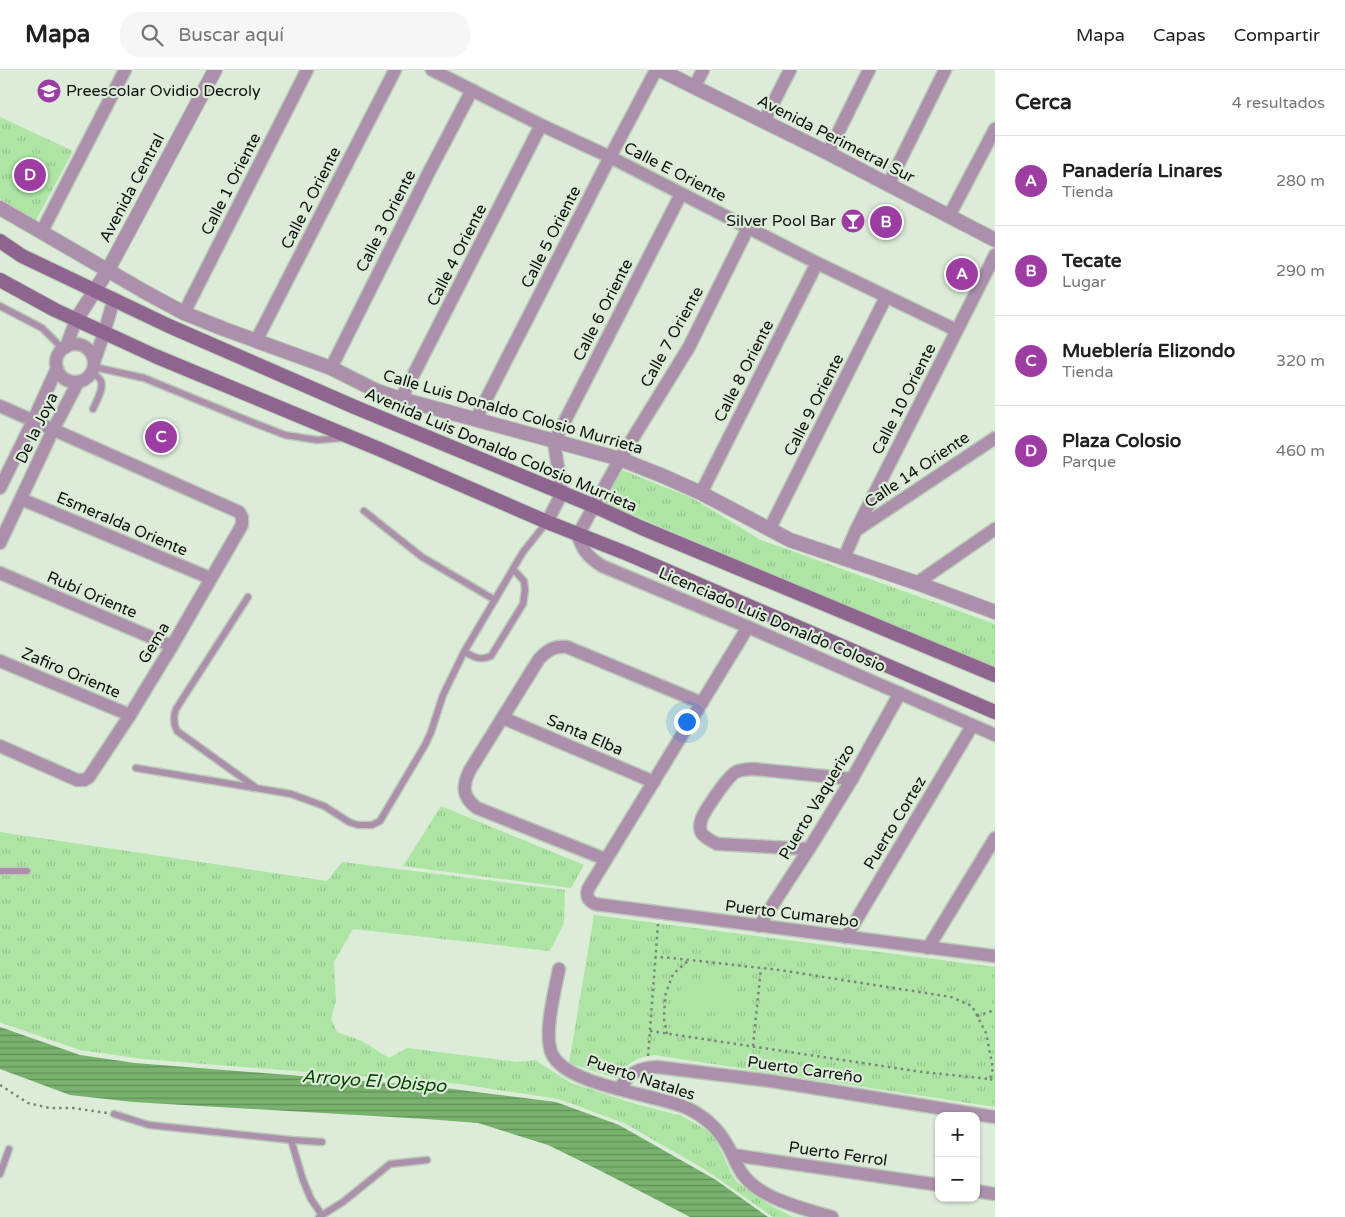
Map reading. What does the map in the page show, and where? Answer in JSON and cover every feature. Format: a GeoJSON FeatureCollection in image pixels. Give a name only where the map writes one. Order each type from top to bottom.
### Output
{"type":"FeatureCollection","features":[{"type":"Feature","properties":{"kind":"main road","name":"Avenida Luis Donaldo Colosio Murrieta"},"geometry":{"type":"LineString","coordinates":[[0,241],[22,256],[169,326],[357,408],[995,676]]}},
{"type":"Feature","properties":{"kind":"main road"},"geometry":{"type":"LineString","coordinates":[[0,280],[55,310],[155,356],[578,535],[628,554],[992,710]]}},
{"type":"Feature","properties":{"kind":"street"},"geometry":{"type":"LineString","coordinates":[[42,232],[125,70]]}},
{"type":"Feature","properties":{"kind":"street","name":"Avenida Central"},"geometry":{"type":"LineString","coordinates":[[76,320],[108,270],[215,70]]}},
{"type":"Feature","properties":{"kind":"street","name":"Calle 1 Oriente"},"geometry":{"type":"LineString","coordinates":[[184,313],[306,70]]}},
{"type":"Feature","properties":{"kind":"street","name":"Calle 2 Oriente"},"geometry":{"type":"LineString","coordinates":[[256,341],[395,70]]}},
{"type":"Feature","properties":{"kind":"street","name":"Calle E Oriente"},"geometry":{"type":"LineString","coordinates":[[432,70],[541,125],[610,157],[817,263],[956,330]]}},
{"type":"Feature","properties":{"kind":"street","name":"Avenida Perimetral Sur"},"geometry":{"type":"LineString","coordinates":[[658,70],[695,86],[828,153],[995,240]]}},
{"type":"Feature","properties":{"kind":"street","name":"Calle 5 Oriente"},"geometry":{"type":"LineString","coordinates":[[476,419],[610,157],[658,70]]}},
{"type":"Feature","properties":{"kind":"street"},"geometry":{"type":"LineString","coordinates":[[695,86],[703,70]]}},
{"type":"Feature","properties":{"kind":"street"},"geometry":{"type":"LineString","coordinates":[[764,121],[790,70]]}},
{"type":"Feature","properties":{"kind":"street"},"geometry":{"type":"LineString","coordinates":[[828,153],[869,70]]}},
{"type":"Feature","properties":{"kind":"street"},"geometry":{"type":"LineString","coordinates":[[888,185],[945,70]]}},
{"type":"Feature","properties":{"kind":"street","name":"Calle 3 Oriente"},"geometry":{"type":"LineString","coordinates":[[331,368],[472,90]]}},
{"type":"Feature","properties":{"kind":"street","name":"Calle 4 Oriente"},"geometry":{"type":"LineString","coordinates":[[401,399],[541,125]]}},
{"type":"Feature","properties":{"kind":"street"},"geometry":{"type":"LineString","coordinates":[[949,216],[995,129]]}},
{"type":"Feature","properties":{"kind":"street","name":"Calle 6 Oriente"},"geometry":{"type":"LineString","coordinates":[[554,442],[681,194]]}},
{"type":"Feature","properties":{"kind":"street","name":"Calle Luis Donaldo Colosio Murrieta"},"geometry":{"type":"LineString","coordinates":[[0,208],[184,313],[331,368],[377,391],[620,459],[701,494],[790,540],[917,583],[995,612]]}},
{"type":"Feature","properties":{"kind":"street","name":"Calle 7 Oriente"},"geometry":{"type":"LineString","coordinates":[[594,506],[620,459],[689,347],[748,228]]}},
{"type":"Feature","properties":{"kind":"street","name":"Calle 10 Oriente"},"geometry":{"type":"LineString","coordinates":[[844,558],[856,530],[995,255]]}},
{"type":"Feature","properties":{"kind":"street","name":"Calle 8 Oriente"},"geometry":{"type":"LineString","coordinates":[[701,494],[817,263]]}},
{"type":"Feature","properties":{"kind":"street","name":"Calle 9 Oriente"},"geometry":{"type":"LineString","coordinates":[[770,528],[886,297]]}},
{"type":"Feature","properties":{"kind":"street"},"geometry":{"type":"LineString","coordinates":[[93,367],[114,299]]}},
{"type":"Feature","properties":{"kind":"street","name":"De la Joya"},"geometry":{"type":"LineString","coordinates":[[0,488],[57,368],[57,356],[64,348],[76,320]]}},
{"type":"Feature","properties":{"kind":"street"},"geometry":{"type":"LineString","coordinates":[[64,348],[72,344],[83,346],[91,352],[93,367]]}},
{"type":"Feature","properties":{"kind":"street","name":"De la Joya"},"geometry":{"type":"LineString","coordinates":[[57,368],[65,379],[78,382],[83,380],[93,367]]}},
{"type":"Feature","properties":{"kind":"street","name":"De la Joya"},"geometry":{"type":"LineString","coordinates":[[0,543],[53,430],[78,382]]}},
{"type":"Feature","properties":{"kind":"street"},"geometry":{"type":"LineString","coordinates":[[0,406],[53,430]]}},
{"type":"Feature","properties":{"kind":"street","name":"Gema"},"geometry":{"type":"LineString","coordinates":[[0,746],[77,780],[84,780],[89,777],[172,646],[242,525],[242,517],[239,512],[53,430]]}},
{"type":"Feature","properties":{"kind":"street","name":"Calle 14 Oriente"},"geometry":{"type":"LineString","coordinates":[[856,530],[995,438]]}},
{"type":"Feature","properties":{"kind":"street"},"geometry":{"type":"LineString","coordinates":[[547,522],[562,494],[554,442]]}},
{"type":"Feature","properties":{"kind":"street","name":"Esmeralda Oriente"},"geometry":{"type":"LineString","coordinates":[[21,499],[210,578]]}},
{"type":"Feature","properties":{"kind":"street"},"geometry":{"type":"LineString","coordinates":[[578,535],[594,506]]}},
{"type":"Feature","properties":{"kind":"street"},"geometry":{"type":"LineString","coordinates":[[917,583],[995,529]]}},
{"type":"Feature","properties":{"kind":"street","name":"Licenciado Luis Donaldo Colosio"},"geometry":{"type":"LineString","coordinates":[[578,535],[584,551],[591,559],[602,566],[748,627],[995,735]]}},
{"type":"Feature","properties":{"kind":"street","name":"Rubí Oriente"},"geometry":{"type":"LineString","coordinates":[[0,573],[172,646]]}},
{"type":"Feature","properties":{"kind":"street"},"geometry":{"type":"LineString","coordinates":[[702,703],[566,647],[551,648],[539,659],[466,778],[464,788],[466,795],[470,803],[477,808],[605,859],[654,782],[702,703],[748,627]]}},
{"type":"Feature","properties":{"kind":"street","name":"Zafiro Oriente"},"geometry":{"type":"LineString","coordinates":[[0,661],[130,715]]}},
{"type":"Feature","properties":{"kind":"street","name":"Puerto Vaquerizo"},"geometry":{"type":"LineString","coordinates":[[759,926],[852,779],[900,693]]}},
{"type":"Feature","properties":{"kind":"street","name":"Santa Elba"},"geometry":{"type":"LineString","coordinates":[[504,718],[654,782]]}},
{"type":"Feature","properties":{"kind":"street","name":"Puerto Cortez"},"geometry":{"type":"LineString","coordinates":[[846,937],[972,726]]}},
{"type":"Feature","properties":{"kind":"street"},"geometry":{"type":"LineString","coordinates":[[809,849],[717,844],[706,838],[702,833],[701,822],[703,815],[726,782],[736,772],[755,769],[852,779]]}},
{"type":"Feature","properties":{"kind":"street"},"geometry":{"type":"LineString","coordinates":[[928,948],[995,838]]}},
{"type":"Feature","properties":{"kind":"street","name":"Puerto Cumarebo"},"geometry":{"type":"LineString","coordinates":[[605,859],[588,889],[588,898],[595,904],[995,956]]}},
{"type":"Feature","properties":{"kind":"street","name":"Puerto Natales"},"geometry":{"type":"LineString","coordinates":[[559,968],[549,1027],[549,1043],[552,1054],[560,1065],[573,1074],[619,1090],[670,1102],[699,1114],[722,1134],[738,1168],[744,1177],[755,1186],[786,1203],[832,1217]]}},
{"type":"Feature","properties":{"kind":"street"},"geometry":{"type":"LineString","coordinates":[[619,1090],[632,1073],[647,1067]]}},
{"type":"Feature","properties":{"kind":"street","name":"Puerto Carreño"},"geometry":{"type":"LineString","coordinates":[[647,1067],[771,1081],[995,1117]]}},
{"type":"Feature","properties":{"kind":"street","name":"Puerto Ferrol"},"geometry":{"type":"LineString","coordinates":[[732,1154],[935,1184]]}},
{"type":"Feature","properties":{"kind":"street"},"geometry":{"type":"LineString","coordinates":[[980,1192],[995,1194]]}},
{"type":"Feature","properties":{"kind":"lane"},"geometry":{"type":"LineString","coordinates":[[0,306],[42,328],[64,348]]}},
{"type":"Feature","properties":{"kind":"lane"},"geometry":{"type":"LineString","coordinates":[[93,367],[101,381],[101,387],[93,409]]}},
{"type":"Feature","properties":{"kind":"lane"},"geometry":{"type":"LineString","coordinates":[[93,367],[144,378],[285,434],[317,440],[350,437]]}},
{"type":"Feature","properties":{"kind":"lane"},"geometry":{"type":"LineString","coordinates":[[364,511],[422,557],[495,600]]}},
{"type":"Feature","properties":{"kind":"lane"},"geometry":{"type":"LineString","coordinates":[[136,768],[291,794],[324,806],[349,822],[366,826],[377,823],[380,821],[425,745],[443,695],[464,652],[523,552],[547,522]]}},
{"type":"Feature","properties":{"kind":"lane"},"geometry":{"type":"LineString","coordinates":[[464,652],[476,658],[484,659],[491,656],[523,604],[524,581],[513,569]]}},
{"type":"Feature","properties":{"kind":"lane"},"geometry":{"type":"LineString","coordinates":[[248,597],[176,709],[174,725],[176,731],[258,789]]}},
{"type":"Feature","properties":{"kind":"lane"},"geometry":{"type":"LineString","coordinates":[[0,871],[27,871]]}},
{"type":"Feature","properties":{"kind":"lane"},"geometry":{"type":"LineString","coordinates":[[114,1114],[148,1125],[322,1142]]}},
{"type":"Feature","properties":{"kind":"lane"},"geometry":{"type":"LineString","coordinates":[[291,1140],[303,1180],[320,1216],[343,1202],[390,1164],[427,1160]]}},
{"type":"Feature","properties":{"kind":"lane"},"geometry":{"type":"LineString","coordinates":[[0,1174],[10,1149]]}},
{"type":"Feature","properties":{"kind":"path"},"geometry":{"type":"LineString","coordinates":[[647,1067],[659,913]]}},
{"type":"Feature","properties":{"kind":"path"},"geometry":{"type":"LineString","coordinates":[[655,958],[672,958],[778,970],[951,997],[972,1006],[986,1032],[993,1068],[990,1079]]}},
{"type":"Feature","properties":{"kind":"path"},"geometry":{"type":"LineString","coordinates":[[667,1034],[664,1019],[665,996],[673,974],[689,960]]}},
{"type":"Feature","properties":{"kind":"path"},"geometry":{"type":"LineString","coordinates":[[753,1047],[761,968]]}},
{"type":"Feature","properties":{"kind":"path"},"geometry":{"type":"LineString","coordinates":[[977,1016],[995,1010]]}},
{"type":"Feature","properties":{"kind":"path"},"geometry":{"type":"LineString","coordinates":[[650,1031],[922,1072],[995,1081]]}},
{"type":"Feature","properties":{"kind":"path"},"geometry":{"type":"LineString","coordinates":[[0,1085],[28,1103],[49,1108],[73,1108],[114,1114]]}},
{"type":"Feature","properties":{"kind":"green space"},"geometry":{"type":"Polygon","coordinates":[[[0,117],[73,151],[36,220],[0,199],[0,117]]]}},
{"type":"Feature","properties":{"kind":"green space"},"geometry":{"type":"Polygon","coordinates":[[[617,468],[694,499],[761,540],[995,624],[995,669],[605,503],[617,468]]]}},
{"type":"Feature","properties":{"kind":"green space"},"geometry":{"type":"Polygon","coordinates":[[[441,806],[584,865],[571,888],[403,866],[441,806]]]}},
{"type":"Feature","properties":{"kind":"green space"},"geometry":{"type":"Polygon","coordinates":[[[0,832],[327,881],[342,862],[565,890],[564,923],[549,951],[353,929],[334,962],[336,1002],[331,1018],[337,1032],[362,1041],[389,1058],[407,1048],[517,1062],[535,1060],[571,1083],[632,1103],[682,1116],[712,1133],[737,1182],[766,1203],[793,1217],[773,1217],[704,1169],[624,1123],[558,1099],[460,1084],[143,1059],[80,1050],[2,1023],[0,1022],[0,832]]]}},
{"type":"Feature","properties":{"kind":"green space"},"geometry":{"type":"Polygon","coordinates":[[[594,915],[995,967],[995,1107],[654,1055],[642,1057],[632,1062],[616,1078],[569,1063],[594,915]]]}},
{"type":"Feature","properties":{"kind":"green space"},"geometry":{"type":"Polygon","coordinates":[[[683,977],[734,984],[730,1013],[679,1005],[683,977]]]}},
{"type":"Feature","properties":{"kind":"shaded area"},"geometry":{"type":"Polygon","coordinates":[[[0,1027],[80,1055],[135,1063],[429,1086],[556,1102],[619,1125],[716,1180],[768,1217],[690,1217],[548,1145],[478,1123],[133,1102],[70,1095],[0,1069],[0,1027]]]}},
{"type":"Feature","properties":{"kind":"place","name":"Preescolar Ovidio Decroly"},"geometry":{"type":"Point","coordinates":[49,91]}},
{"type":"Feature","properties":{"kind":"place","name":"Plaza Colosio"},"geometry":{"type":"Point","coordinates":[30,175]}},
{"type":"Feature","properties":{"kind":"place","name":"Silver Pool Bar"},"geometry":{"type":"Point","coordinates":[853,221]}},
{"type":"Feature","properties":{"kind":"place","name":"Tecate"},"geometry":{"type":"Point","coordinates":[886,222]}},
{"type":"Feature","properties":{"kind":"place","name":"Panadería Linares"},"geometry":{"type":"Point","coordinates":[962,274]}},
{"type":"Feature","properties":{"kind":"place","name":"Mueblería Elizondo"},"geometry":{"type":"Point","coordinates":[161,437]}},
{"type":"Feature","properties":{"kind":"water label","name":"Arroyo El Obispo"},"geometry":{"type":"Point","coordinates":[374,1081]}}]}
